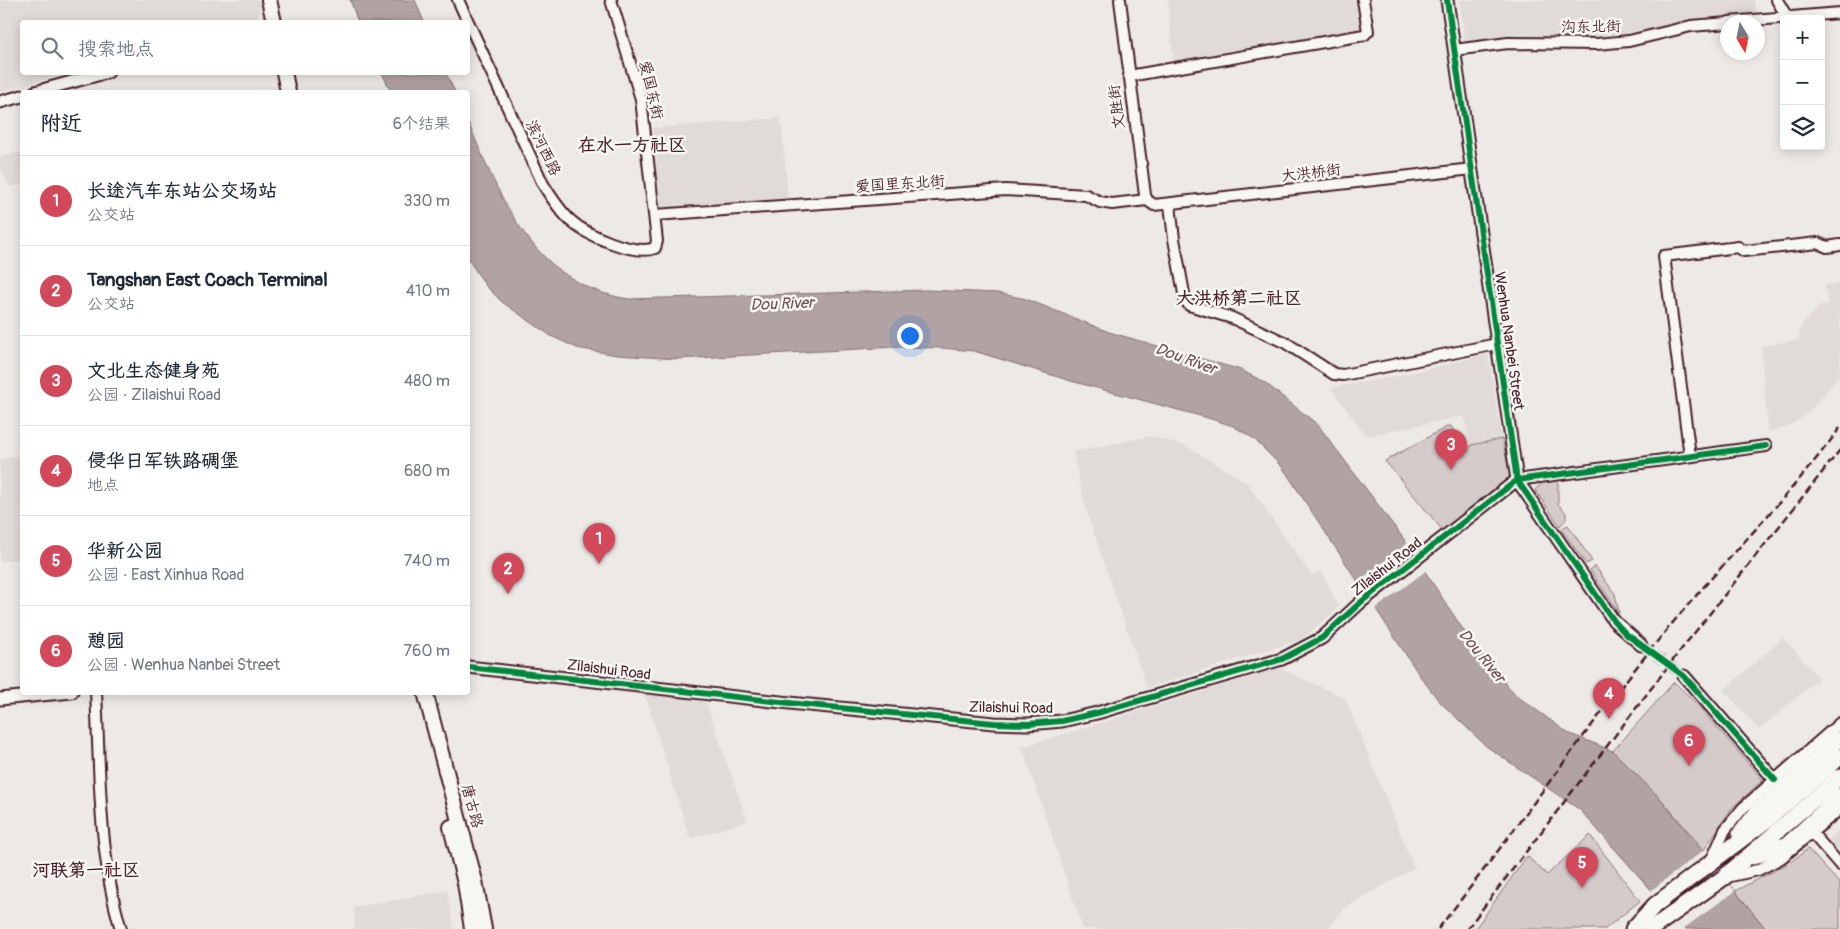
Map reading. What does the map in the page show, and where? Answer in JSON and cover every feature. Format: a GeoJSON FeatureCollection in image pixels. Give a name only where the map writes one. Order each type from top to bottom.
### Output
{"type":"FeatureCollection","features":[{"type":"Feature","properties":{"kind":"main road"},"geometry":{"type":"LineString","coordinates":[[269,0],[274,20]]}},
{"type":"Feature","properties":{"kind":"main road"},"geometry":{"type":"LineString","coordinates":[[278,0],[283,20]]}},
{"type":"Feature","properties":{"kind":"main road"},"geometry":{"type":"LineString","coordinates":[[285,75],[288,90]]}},
{"type":"Feature","properties":{"kind":"main road"},"geometry":{"type":"LineString","coordinates":[[294,75],[297,90]]}},
{"type":"Feature","properties":{"kind":"main road","name":"唐古路"},"geometry":{"type":"LineString","coordinates":[[418,695],[465,883],[472,929]]}},
{"type":"Feature","properties":{"kind":"main road","name":"唐古路"},"geometry":{"type":"LineString","coordinates":[[426,695],[475,881],[484,929]]}},
{"type":"Feature","properties":{"kind":"main road"},"geometry":{"type":"LineString","coordinates":[[1729,849],[1757,812],[1840,739]]}},
{"type":"Feature","properties":{"kind":"main road"},"geometry":{"type":"LineString","coordinates":[[1651,929],[1723,878],[1742,862],[1772,826],[1840,757]]}},
{"type":"Feature","properties":{"kind":"main road"},"geometry":{"type":"LineString","coordinates":[[1633,929],[1655,905],[1710,863],[1729,849],[1772,826],[1840,776]]}},
{"type":"Feature","properties":{"kind":"main road"},"geometry":{"type":"LineString","coordinates":[[1742,862],[1788,844],[1840,796]]}},
{"type":"Feature","properties":{"kind":"street","name":"滨河西路"},"geometry":{"type":"LineString","coordinates":[[458,0],[467,20]]}},
{"type":"Feature","properties":{"kind":"street","name":"爱国东街"},"geometry":{"type":"LineString","coordinates":[[611,0],[641,99],[657,241],[655,248]]}},
{"type":"Feature","properties":{"kind":"street","name":"文胜街"},"geometry":{"type":"LineString","coordinates":[[1120,0],[1136,142],[1151,203]]}},
{"type":"Feature","properties":{"kind":"street"},"geometry":{"type":"LineString","coordinates":[[1129,76],[1364,35],[1368,31],[1363,0]]}},
{"type":"Feature","properties":{"kind":"street","name":"Wenhua Nanbei Street"},"geometry":{"type":"LineString","coordinates":[[1447,0],[1517,480],[1614,621],[1641,645]]}},
{"type":"Feature","properties":{"kind":"street"},"geometry":{"type":"LineString","coordinates":[[1777,0],[1786,15]]}},
{"type":"Feature","properties":{"kind":"street","name":"沟东北街"},"geometry":{"type":"LineString","coordinates":[[1814,15],[1840,13]]}},
{"type":"Feature","properties":{"kind":"street","name":"沟东北街"},"geometry":{"type":"LineString","coordinates":[[1765,19],[1780,18]]}},
{"type":"Feature","properties":{"kind":"street","name":"沟东北街"},"geometry":{"type":"LineString","coordinates":[[1454,50],[1508,43],[1621,42],[1691,26],[1720,24]]}},
{"type":"Feature","properties":{"kind":"street","name":"滨河西路"},"geometry":{"type":"LineString","coordinates":[[470,26],[543,184],[554,201],[572,222],[594,235],[618,245],[648,251],[655,248]]}},
{"type":"Feature","properties":{"kind":"street"},"geometry":{"type":"LineString","coordinates":[[42,90],[97,75]]}},
{"type":"Feature","properties":{"kind":"street"},"geometry":{"type":"LineString","coordinates":[[0,102],[20,97]]}},
{"type":"Feature","properties":{"kind":"street","name":"大洪桥街"},"geometry":{"type":"LineString","coordinates":[[1151,203],[1170,205],[1472,169]]}},
{"type":"Feature","properties":{"kind":"street","name":"爱国里东北街"},"geometry":{"type":"LineString","coordinates":[[654,216],[1006,190],[1086,195],[1100,202],[1112,204],[1151,203]]}},
{"type":"Feature","properties":{"kind":"street"},"geometry":{"type":"LineString","coordinates":[[1170,205],[1185,299],[1189,305],[1232,318],[1286,343],[1334,374],[1342,375],[1497,344]]}},
{"type":"Feature","properties":{"kind":"street"},"geometry":{"type":"LineString","coordinates":[[1690,456],[1664,256],[1738,247],[1744,251],[1818,243],[1827,247],[1840,245]]}},
{"type":"Feature","properties":{"kind":"street"},"geometry":{"type":"LineString","coordinates":[[1517,480],[1766,446]]}},
{"type":"Feature","properties":{"kind":"street","name":"Zilaishui Road"},"geometry":{"type":"LineString","coordinates":[[470,667],[809,705],[994,723],[1028,724],[1062,721],[1097,713],[1282,659],[1322,638],[1361,602],[1517,480]]}},
{"type":"Feature","properties":{"kind":"street"},"geometry":{"type":"LineString","coordinates":[[1684,676],[1775,780]]}},
{"type":"Feature","properties":{"kind":"street"},"geometry":{"type":"LineString","coordinates":[[0,699],[41,695]]}},
{"type":"Feature","properties":{"kind":"street"},"geometry":{"type":"LineString","coordinates":[[96,695],[103,829],[115,910],[121,929]]}},
{"type":"Feature","properties":{"kind":"street"},"geometry":{"type":"LineString","coordinates":[[1710,863],[1726,830],[1743,808],[1840,723]]}},
{"type":"Feature","properties":{"kind":"street"},"geometry":{"type":"LineString","coordinates":[[1723,878],[1758,870],[1781,858],[1840,809]]}},
{"type":"Feature","properties":{"kind":"street"},"geometry":{"type":"LineString","coordinates":[[1812,833],[1840,865]]}},
{"type":"Feature","properties":{"kind":"shaded area"},"geometry":{"type":"Polygon","coordinates":[[[0,0],[259,0],[259,14],[254,20],[20,20],[20,75],[61,75],[0,91],[0,0]]]}},
{"type":"Feature","properties":{"kind":"shaded area"},"geometry":{"type":"Polygon","coordinates":[[[1168,0],[1367,0],[1372,35],[1174,70],[1168,0]]]}},
{"type":"Feature","properties":{"kind":"shaded area"},"geometry":{"type":"Polygon","coordinates":[[[1460,0],[1754,0],[1757,15],[1720,15],[1720,20],[1669,25],[1637,34],[1598,38],[1464,42],[1460,0]]]}},
{"type":"Feature","properties":{"kind":"shaded area"},"geometry":{"type":"Polygon","coordinates":[[[781,118],[788,199],[661,209],[653,128],[781,118]]]}},
{"type":"Feature","properties":{"kind":"shaded area"},"geometry":{"type":"Polygon","coordinates":[[[20,152],[20,184],[9,187],[0,166],[0,157],[20,152]]]}},
{"type":"Feature","properties":{"kind":"shaded area"},"geometry":{"type":"Polygon","coordinates":[[[1840,284],[1840,375],[1813,408],[1797,421],[1784,428],[1768,431],[1761,346],[1799,340],[1801,326],[1819,307],[1828,303],[1825,285],[1840,284]]]}},
{"type":"Feature","properties":{"kind":"shaded area"},"geometry":{"type":"Polygon","coordinates":[[[1488,354],[1502,439],[1471,445],[1464,416],[1366,436],[1331,388],[1413,373],[1488,354]]]}},
{"type":"Feature","properties":{"kind":"shaded area"},"geometry":{"type":"Polygon","coordinates":[[[1450,425],[1468,452],[1471,445],[1502,439],[1511,479],[1444,532],[1385,461],[1450,425]]]}},
{"type":"Feature","properties":{"kind":"shaded area"},"geometry":{"type":"Polygon","coordinates":[[[1150,436],[1186,446],[1247,483],[1311,575],[1321,571],[1339,607],[1302,639],[1147,688],[1086,510],[1073,452],[1150,436]]]}},
{"type":"Feature","properties":{"kind":"shaded area"},"geometry":{"type":"Polygon","coordinates":[[[20,455],[20,558],[0,562],[0,459],[20,455]]]}},
{"type":"Feature","properties":{"kind":"shaded area"},"geometry":{"type":"Polygon","coordinates":[[[1558,480],[1558,504],[1566,513],[1566,519],[1560,526],[1535,490],[1542,483],[1558,480]]]}},
{"type":"Feature","properties":{"kind":"shaded area"},"geometry":{"type":"Polygon","coordinates":[[[1568,525],[1592,561],[1586,564],[1561,529],[1568,525]]]}},
{"type":"Feature","properties":{"kind":"shaded area"},"geometry":{"type":"Polygon","coordinates":[[[1595,566],[1615,594],[1619,613],[1590,570],[1595,566]]]}},
{"type":"Feature","properties":{"kind":"shaded area"},"geometry":{"type":"Polygon","coordinates":[[[1783,638],[1819,678],[1759,730],[1724,690],[1783,638]]]}},
{"type":"Feature","properties":{"kind":"shaded area"},"geometry":{"type":"Polygon","coordinates":[[[1279,668],[1345,698],[1414,868],[1346,907],[1328,929],[1083,929],[1022,747],[1279,668]]]}},
{"type":"Feature","properties":{"kind":"shaded area"},"geometry":{"type":"Polygon","coordinates":[[[1674,682],[1695,702],[1763,780],[1732,808],[1704,850],[1660,798],[1613,751],[1674,682]]]}},
{"type":"Feature","properties":{"kind":"shaded area"},"geometry":{"type":"Polygon","coordinates":[[[645,694],[706,702],[747,821],[690,839],[645,694]]]}},
{"type":"Feature","properties":{"kind":"shaded area"},"geometry":{"type":"Polygon","coordinates":[[[1840,830],[1840,855],[1827,841],[1840,830]]]}},
{"type":"Feature","properties":{"kind":"shaded area"},"geometry":{"type":"Polygon","coordinates":[[[1590,835],[1640,901],[1605,929],[1475,929],[1527,856],[1547,875],[1590,835]]]}},
{"type":"Feature","properties":{"kind":"shaded area"},"geometry":{"type":"Polygon","coordinates":[[[1808,849],[1840,884],[1840,929],[1766,929],[1735,891],[1789,863],[1808,849]]]}},
{"type":"Feature","properties":{"kind":"shaded area"},"geometry":{"type":"Polygon","coordinates":[[[447,891],[454,929],[355,929],[354,907],[447,891]]]}},
{"type":"Feature","properties":{"kind":"water"},"geometry":{"type":"Polygon","coordinates":[[[350,0],[415,0],[423,20],[357,20],[350,0]]]}},
{"type":"Feature","properties":{"kind":"water"},"geometry":{"type":"Polygon","coordinates":[[[383,75],[447,75],[454,90],[390,90],[383,75]]]}},
{"type":"Feature","properties":{"kind":"water","name":"Dou River"},"geometry":{"type":"Polygon","coordinates":[[[470,127],[508,209],[525,234],[545,257],[568,276],[596,291],[629,299],[927,290],[997,293],[1026,299],[1109,332],[1241,370],[1264,382],[1318,425],[1403,538],[1464,631],[1496,673],[1517,696],[1568,733],[1613,751],[1660,798],[1766,929],[1686,929],[1580,810],[1486,746],[1439,701],[1420,676],[1283,468],[1253,438],[1233,426],[1071,381],[974,351],[896,347],[678,359],[617,355],[577,348],[551,336],[502,302],[486,286],[470,262],[470,127]]]}},
{"type":"Feature","properties":{"kind":"pier"},"geometry":{"type":"Polygon","coordinates":[[[1409,542],[1427,570],[1374,610],[1356,583],[1409,542]]]}},
{"type":"Feature","properties":{"kind":"pier"},"geometry":{"type":"Polygon","coordinates":[[[1704,850],[1735,891],[1683,929],[1649,892],[1704,850]]]}},
{"type":"Feature","properties":{"kind":"tunnel"},"geometry":{"type":"LineString","coordinates":[[1641,645],[1684,676]]}},
{"type":"Feature","properties":{"kind":"railway"},"geometry":{"type":"LineString","coordinates":[[1438,929],[1631,674],[1682,611],[1797,482],[1840,428]]}},
{"type":"Feature","properties":{"kind":"railway"},"geometry":{"type":"LineString","coordinates":[[1467,929],[1676,656],[1840,450]]}},
{"type":"Feature","properties":{"kind":"cycle path"},"geometry":{"type":"LineString","coordinates":[[1447,0],[1517,480],[1614,621],[1626,634],[1684,676],[1775,780]]}},
{"type":"Feature","properties":{"kind":"cycle path"},"geometry":{"type":"LineString","coordinates":[[470,667],[799,704],[994,723],[1028,724],[1062,721],[1097,713],[1282,659],[1322,638],[1361,602],[1517,480],[1766,446]]}},
{"type":"Feature","properties":{"kind":"place","name":"文北生态健身苑"},"geometry":{"type":"Point","coordinates":[1451,470]}},
{"type":"Feature","properties":{"kind":"place","name":"长途汽车东站公交场站"},"geometry":{"type":"Point","coordinates":[599,564]}},
{"type":"Feature","properties":{"kind":"place","name":"Tangshan East Coach Terminal"},"geometry":{"type":"Point","coordinates":[508,594]}},
{"type":"Feature","properties":{"kind":"place","name":"侵华日军铁路碉堡"},"geometry":{"type":"Point","coordinates":[1609,719]}},
{"type":"Feature","properties":{"kind":"place","name":"憩园"},"geometry":{"type":"Point","coordinates":[1689,766]}},
{"type":"Feature","properties":{"kind":"place","name":"华新公园"},"geometry":{"type":"Point","coordinates":[1582,888]}},
{"type":"Feature","properties":{"kind":"district","name":"在水一方社区"},"geometry":{"type":"Point","coordinates":[632,145]}},
{"type":"Feature","properties":{"kind":"district","name":"大洪桥第二社区"},"geometry":{"type":"Point","coordinates":[1239,298]}},
{"type":"Feature","properties":{"kind":"district","name":"河联第一社区"},"geometry":{"type":"Point","coordinates":[86,870]}}]}
